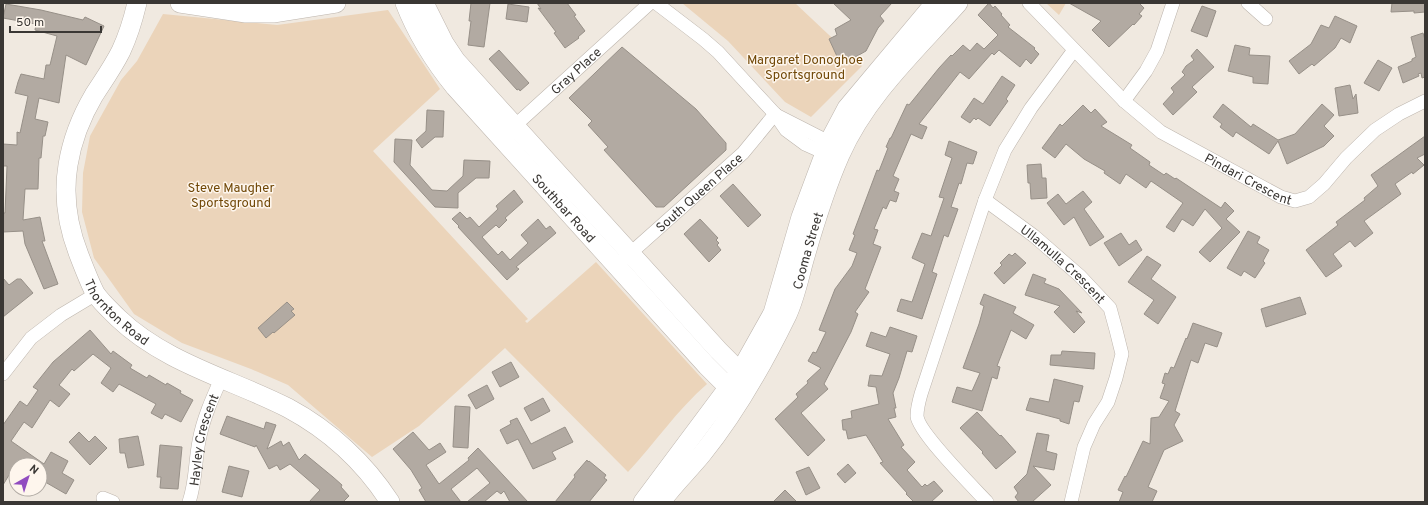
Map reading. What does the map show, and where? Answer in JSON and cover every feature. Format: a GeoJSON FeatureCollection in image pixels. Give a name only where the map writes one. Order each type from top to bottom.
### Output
{"type":"FeatureCollection","features":[{"type":"Feature","properties":{"kind":"main road","name":"Thornton Road"},"geometry":{"type":"LineString","coordinates":[[137,3],[128,34],[120,52],[93,96],[82,118],[74,140],[68,166],[66,186],[67,212],[72,237],[96,294],[119,320],[142,338],[185,362],[289,409],[334,439],[366,468],[381,487],[390,502]]}},
{"type":"Feature","properties":{"kind":"main road"},"geometry":{"type":"LineString","coordinates":[[180,3],[246,13],[272,8],[336,3]]}},
{"type":"Feature","properties":{"kind":"main road","name":"Southbar Road"},"geometry":{"type":"LineString","coordinates":[[405,3],[418,32],[441,70],[508,132],[624,260],[707,366],[735,394]]}},
{"type":"Feature","properties":{"kind":"main road","name":"Southbar Road"},"geometry":{"type":"LineString","coordinates":[[424,3],[444,43],[508,132]]}},
{"type":"Feature","properties":{"kind":"main road","name":"Cooma Street"},"geometry":{"type":"LineString","coordinates":[[643,502],[661,494],[702,454],[735,394],[788,313],[817,216],[831,150],[847,108],[935,3]]}},
{"type":"Feature","properties":{"kind":"main road","name":"Cooma Street"},"geometry":{"type":"LineString","coordinates":[[831,150],[860,118],[882,89],[958,3]]}},
{"type":"Feature","properties":{"kind":"main road","name":"Southbar Road"},"geometry":{"type":"LineString","coordinates":[[624,260],[746,376]]}},
{"type":"Feature","properties":{"kind":"street","name":"Gray Place"},"geometry":{"type":"LineString","coordinates":[[508,132],[650,3]]}},
{"type":"Feature","properties":{"kind":"street"},"geometry":{"type":"LineString","coordinates":[[656,3],[718,52],[774,114],[831,150]]}},
{"type":"Feature","properties":{"kind":"street","name":"Pindari Crescent"},"geometry":{"type":"LineString","coordinates":[[1029,3],[1124,101],[1161,132],[1281,197],[1295,201],[1309,197],[1375,130],[1399,114],[1425,102]]}},
{"type":"Feature","properties":{"kind":"street"},"geometry":{"type":"LineString","coordinates":[[1124,101],[1146,71],[1157,51],[1173,3]]}},
{"type":"Feature","properties":{"kind":"street"},"geometry":{"type":"LineString","coordinates":[[1248,3],[1266,19]]}},
{"type":"Feature","properties":{"kind":"street"},"geometry":{"type":"LineString","coordinates":[[987,502],[920,426],[917,416],[921,394],[985,200],[1005,150],[1031,108],[1074,50]]}},
{"type":"Feature","properties":{"kind":"street","name":"South Queen Place"},"geometry":{"type":"LineString","coordinates":[[624,260],[743,153],[774,114]]}},
{"type":"Feature","properties":{"kind":"street","name":"Ullamulla Crescent"},"geometry":{"type":"LineString","coordinates":[[985,200],[1034,236],[1080,276],[1110,308],[1122,354],[1108,402],[1094,424],[1084,447],[1071,502]]}},
{"type":"Feature","properties":{"kind":"street"},"geometry":{"type":"LineString","coordinates":[[3,374],[31,338],[51,323],[96,294]]}},
{"type":"Feature","properties":{"kind":"street","name":"Hayley Crescent"},"geometry":{"type":"LineString","coordinates":[[189,502],[199,441],[205,420],[221,379]]}},
{"type":"Feature","properties":{"kind":"green space","name":"Margaret Donoghoe Sportsground"},"geometry":{"type":"Polygon","coordinates":[[[682,3],[795,3],[862,66],[811,117],[785,102],[728,41],[682,3]]]}},
{"type":"Feature","properties":{"kind":"green space"},"geometry":{"type":"Polygon","coordinates":[[[1046,3],[1066,3],[1059,15],[1046,3]]]}},
{"type":"Feature","properties":{"kind":"green space","name":"Steve Maugher Sportsground"},"geometry":{"type":"Polygon","coordinates":[[[388,10],[440,89],[373,151],[528,319],[525,321],[527,323],[596,262],[707,384],[676,416],[628,472],[505,348],[419,426],[372,457],[288,385],[251,369],[182,343],[134,314],[94,258],[82,212],[83,173],[90,136],[121,80],[137,61],[163,14],[277,25],[388,10]]]}},
{"type":"Feature","properties":{"kind":"building"},"geometry":{"type":"Polygon","coordinates":[[[471,3],[490,3],[484,47],[468,45],[471,21],[469,21],[471,3]]]}},
{"type":"Feature","properties":{"kind":"building"},"geometry":{"type":"Polygon","coordinates":[[[537,3],[567,3],[585,31],[578,37],[579,38],[565,48],[554,33],[556,32],[538,8],[541,9],[537,3]]]}},
{"type":"Feature","properties":{"kind":"building"},"geometry":{"type":"Polygon","coordinates":[[[833,3],[892,3],[880,16],[884,21],[878,28],[866,51],[841,65],[829,39],[837,35],[835,29],[851,20],[833,3]]]}},
{"type":"Feature","properties":{"kind":"building"},"geometry":{"type":"Polygon","coordinates":[[[989,3],[993,8],[995,6],[1002,14],[1001,15],[1010,25],[1008,27],[1035,48],[1034,49],[1039,54],[1031,64],[1026,59],[1020,67],[999,50],[994,55],[992,53],[969,79],[960,72],[919,124],[927,127],[922,139],[911,134],[893,176],[899,179],[894,191],[899,193],[896,202],[890,200],[886,209],[883,207],[874,229],[878,230],[873,244],[881,247],[865,289],[869,292],[855,312],[858,314],[851,332],[824,384],[828,389],[801,413],[825,440],[808,456],[775,419],[798,397],[796,394],[821,368],[808,361],[813,352],[816,353],[826,332],[819,330],[835,289],[852,266],[857,253],[849,250],[855,235],[853,234],[877,170],[879,171],[888,148],[886,147],[907,104],[909,105],[939,68],[963,45],[970,51],[977,43],[984,49],[998,35],[978,15],[989,3]]]}},
{"type":"Feature","properties":{"kind":"building"},"geometry":{"type":"Polygon","coordinates":[[[1069,3],[1139,3],[1144,8],[1139,14],[1142,16],[1134,25],[1133,24],[1109,47],[1092,30],[1101,21],[1069,3]]]}},
{"type":"Feature","properties":{"kind":"building"},"geometry":{"type":"Polygon","coordinates":[[[1392,3],[1425,3],[1425,12],[1391,12],[1392,3]]]}},
{"type":"Feature","properties":{"kind":"building"},"geometry":{"type":"Polygon","coordinates":[[[6,4],[41,10],[83,20],[85,17],[104,26],[86,65],[66,55],[59,103],[39,98],[35,119],[48,122],[45,136],[43,136],[41,158],[39,158],[38,189],[25,189],[23,220],[40,217],[45,241],[42,241],[58,284],[44,289],[25,244],[23,231],[3,232],[7,166],[3,166],[3,144],[17,145],[17,132],[20,133],[28,96],[15,93],[21,74],[44,79],[46,65],[50,65],[57,36],[35,30],[36,24],[3,18],[6,4]]]}},
{"type":"Feature","properties":{"kind":"building"},"geometry":{"type":"Polygon","coordinates":[[[508,4],[529,7],[527,22],[506,19],[508,4]]]}},
{"type":"Feature","properties":{"kind":"building"},"geometry":{"type":"Polygon","coordinates":[[[1202,6],[1216,11],[1207,37],[1191,31],[1202,6]]]}},
{"type":"Feature","properties":{"kind":"building"},"geometry":{"type":"Polygon","coordinates":[[[1335,16],[1357,26],[1350,43],[1341,38],[1335,48],[1314,66],[1312,64],[1299,74],[1289,61],[1311,44],[1321,25],[1329,28],[1335,16]]]}},
{"type":"Feature","properties":{"kind":"building"},"geometry":{"type":"Polygon","coordinates":[[[1423,33],[1425,40],[1425,77],[1422,78],[1421,73],[1418,74],[1419,76],[1403,83],[1398,67],[1412,61],[1412,59],[1416,57],[1411,37],[1423,33]]]}},
{"type":"Feature","properties":{"kind":"building"},"geometry":{"type":"Polygon","coordinates":[[[1235,45],[1250,48],[1249,55],[1270,56],[1268,84],[1253,83],[1253,77],[1228,71],[1235,45]]]}},
{"type":"Feature","properties":{"kind":"building"},"geometry":{"type":"Polygon","coordinates":[[[622,47],[696,109],[726,143],[726,150],[664,207],[656,207],[604,150],[608,147],[588,125],[592,121],[569,98],[622,47]]]}},
{"type":"Feature","properties":{"kind":"building"},"geometry":{"type":"Polygon","coordinates":[[[1197,49],[1214,67],[1192,87],[1197,92],[1173,115],[1163,104],[1174,92],[1171,88],[1185,75],[1182,72],[1186,66],[1194,60],[1191,56],[1197,49]]]}},
{"type":"Feature","properties":{"kind":"building"},"geometry":{"type":"Polygon","coordinates":[[[499,50],[529,83],[520,91],[519,89],[517,90],[489,59],[499,50]]]}},
{"type":"Feature","properties":{"kind":"building"},"geometry":{"type":"Polygon","coordinates":[[[1378,60],[1392,68],[1379,91],[1364,83],[1378,60]]]}},
{"type":"Feature","properties":{"kind":"building"},"geometry":{"type":"Polygon","coordinates":[[[1002,76],[1015,85],[1006,99],[1008,101],[990,126],[978,118],[976,120],[974,118],[970,123],[961,117],[974,98],[983,104],[1002,76]]]}},
{"type":"Feature","properties":{"kind":"building"},"geometry":{"type":"Polygon","coordinates":[[[1350,85],[1353,99],[1356,94],[1358,113],[1339,116],[1335,88],[1350,85]]]}},
{"type":"Feature","properties":{"kind":"building"},"geometry":{"type":"Polygon","coordinates":[[[1223,104],[1251,127],[1253,124],[1278,140],[1295,134],[1322,104],[1334,115],[1324,126],[1334,136],[1324,146],[1287,164],[1278,141],[1269,154],[1236,132],[1233,137],[1220,127],[1222,124],[1213,117],[1223,104]]]}},
{"type":"Feature","properties":{"kind":"building"},"geometry":{"type":"Polygon","coordinates":[[[1083,105],[1091,113],[1095,109],[1107,122],[1101,126],[1132,145],[1130,148],[1150,162],[1149,165],[1164,175],[1166,173],[1175,179],[1176,178],[1221,208],[1225,202],[1234,211],[1226,219],[1240,232],[1210,262],[1199,252],[1222,228],[1205,209],[1193,226],[1182,219],[1174,232],[1166,227],[1183,203],[1151,181],[1146,188],[1126,174],[1120,184],[1104,173],[1105,171],[1084,159],[1066,144],[1055,158],[1042,148],[1060,124],[1062,126],[1083,105]]]}},
{"type":"Feature","properties":{"kind":"building"},"geometry":{"type":"Polygon","coordinates":[[[427,110],[444,111],[443,137],[435,137],[422,148],[416,140],[426,131],[427,110]]]}},
{"type":"Feature","properties":{"kind":"building"},"geometry":{"type":"Polygon","coordinates":[[[1425,136],[1425,154],[1417,158],[1424,165],[1413,174],[1412,172],[1395,184],[1401,194],[1364,221],[1373,233],[1355,247],[1350,241],[1333,254],[1342,266],[1326,277],[1306,250],[1338,225],[1336,222],[1365,200],[1364,198],[1378,186],[1371,175],[1425,136]]]}},
{"type":"Feature","properties":{"kind":"building"},"geometry":{"type":"Polygon","coordinates":[[[395,139],[412,140],[410,165],[432,190],[447,191],[463,176],[464,160],[490,161],[489,178],[476,178],[458,193],[458,208],[435,207],[394,162],[395,139]]]}},
{"type":"Feature","properties":{"kind":"building"},"geometry":{"type":"Polygon","coordinates":[[[949,141],[977,152],[973,164],[967,163],[961,184],[959,183],[951,207],[958,209],[948,237],[944,235],[932,272],[937,274],[922,319],[897,311],[901,299],[912,302],[925,264],[912,258],[922,233],[931,236],[944,198],[939,197],[952,158],[945,155],[949,141]]]}},
{"type":"Feature","properties":{"kind":"building"},"geometry":{"type":"Polygon","coordinates":[[[1041,164],[1042,178],[1046,178],[1047,198],[1031,199],[1027,165],[1041,164]]]}},
{"type":"Feature","properties":{"kind":"building"},"geometry":{"type":"Polygon","coordinates":[[[733,184],[761,215],[748,227],[720,196],[733,184]]]}},
{"type":"Feature","properties":{"kind":"building"},"geometry":{"type":"Polygon","coordinates":[[[514,190],[523,202],[505,218],[507,220],[499,228],[496,225],[482,237],[498,255],[502,251],[510,260],[528,243],[521,235],[538,219],[546,229],[550,226],[556,233],[516,267],[519,269],[507,280],[452,219],[460,212],[467,219],[470,217],[479,227],[498,209],[496,206],[514,190]]]}},
{"type":"Feature","properties":{"kind":"building"},"geometry":{"type":"Polygon","coordinates":[[[1083,191],[1092,202],[1084,209],[1104,237],[1090,246],[1074,217],[1064,225],[1047,203],[1058,194],[1066,204],[1083,191]]]}},
{"type":"Feature","properties":{"kind":"building"},"geometry":{"type":"Polygon","coordinates":[[[700,219],[718,238],[716,240],[719,243],[717,245],[721,250],[709,262],[684,234],[700,219]]]}},
{"type":"Feature","properties":{"kind":"building"},"geometry":{"type":"Polygon","coordinates":[[[1248,231],[1260,237],[1257,243],[1269,250],[1263,261],[1265,263],[1255,278],[1244,271],[1241,276],[1227,268],[1248,231]]]}},
{"type":"Feature","properties":{"kind":"building"},"geometry":{"type":"Polygon","coordinates":[[[1121,233],[1129,245],[1136,240],[1142,250],[1119,266],[1104,243],[1121,233]]]}},
{"type":"Feature","properties":{"kind":"building"},"geometry":{"type":"Polygon","coordinates":[[[1015,253],[1026,263],[1004,284],[994,273],[1002,265],[1000,263],[1009,254],[1012,256],[1015,253]]]}},
{"type":"Feature","properties":{"kind":"building"},"geometry":{"type":"Polygon","coordinates":[[[1147,256],[1161,265],[1151,279],[1176,297],[1158,324],[1144,314],[1154,300],[1128,282],[1147,256]]]}},
{"type":"Feature","properties":{"kind":"building"},"geometry":{"type":"Polygon","coordinates":[[[1033,274],[1046,279],[1044,283],[1059,289],[1082,313],[1076,311],[1085,322],[1074,333],[1054,312],[1060,306],[1025,295],[1033,274]]]}},
{"type":"Feature","properties":{"kind":"building"},"geometry":{"type":"Polygon","coordinates":[[[3,278],[9,285],[17,279],[21,279],[33,293],[3,317],[3,278]]]}},
{"type":"Feature","properties":{"kind":"building"},"geometry":{"type":"Polygon","coordinates":[[[984,294],[1016,307],[1013,313],[1034,325],[1026,339],[1011,330],[997,366],[1000,367],[997,379],[992,377],[982,411],[952,402],[957,387],[972,391],[980,373],[963,368],[979,324],[984,306],[980,304],[984,294]]]}},
{"type":"Feature","properties":{"kind":"building"},"geometry":{"type":"Polygon","coordinates":[[[1300,297],[1306,314],[1266,327],[1261,309],[1300,297]]]}},
{"type":"Feature","properties":{"kind":"building"},"geometry":{"type":"Polygon","coordinates":[[[287,302],[294,309],[291,311],[295,315],[266,338],[258,328],[287,302]]]}},
{"type":"Feature","properties":{"kind":"building"},"geometry":{"type":"Polygon","coordinates":[[[1193,323],[1222,333],[1217,347],[1205,343],[1198,363],[1191,360],[1175,411],[1180,414],[1174,425],[1183,441],[1164,450],[1148,487],[1157,491],[1152,502],[1119,502],[1123,492],[1118,490],[1125,476],[1126,477],[1143,441],[1150,444],[1151,418],[1159,417],[1169,401],[1160,398],[1165,384],[1162,383],[1165,373],[1168,374],[1171,367],[1174,368],[1193,323]]]}},
{"type":"Feature","properties":{"kind":"building"},"geometry":{"type":"Polygon","coordinates":[[[890,327],[917,336],[912,352],[907,351],[893,393],[896,417],[888,419],[904,445],[901,447],[915,462],[907,470],[922,487],[925,484],[927,486],[934,481],[943,491],[931,502],[914,502],[880,463],[883,462],[866,435],[848,439],[846,430],[843,430],[842,420],[852,418],[851,411],[879,404],[876,387],[868,386],[870,375],[882,376],[890,354],[866,346],[871,332],[886,337],[890,327]]]}},
{"type":"Feature","properties":{"kind":"building"},"geometry":{"type":"Polygon","coordinates":[[[90,330],[111,354],[113,351],[132,365],[130,368],[147,378],[149,375],[166,385],[167,383],[181,391],[180,393],[193,400],[181,422],[165,414],[162,419],[151,413],[156,404],[119,384],[113,392],[101,383],[111,368],[93,354],[74,371],[72,369],[59,385],[70,394],[59,407],[50,400],[32,428],[24,422],[11,441],[34,457],[8,457],[8,477],[3,485],[3,425],[20,401],[27,406],[38,390],[33,387],[53,362],[90,330]]]}},
{"type":"Feature","properties":{"kind":"building"},"geometry":{"type":"Polygon","coordinates":[[[1062,351],[1095,353],[1094,369],[1050,365],[1051,355],[1061,355],[1062,351]]]}},
{"type":"Feature","properties":{"kind":"building"},"geometry":{"type":"Polygon","coordinates":[[[511,362],[519,377],[500,387],[492,372],[511,362]]]}},
{"type":"Feature","properties":{"kind":"building"},"geometry":{"type":"Polygon","coordinates":[[[1054,379],[1083,386],[1079,402],[1074,401],[1069,424],[1060,421],[1060,419],[1026,410],[1030,398],[1049,402],[1054,379]]]}},
{"type":"Feature","properties":{"kind":"building"},"geometry":{"type":"Polygon","coordinates":[[[487,385],[494,399],[476,409],[468,395],[487,385]]]}},
{"type":"Feature","properties":{"kind":"building"},"geometry":{"type":"Polygon","coordinates":[[[543,398],[550,411],[531,421],[524,408],[543,398]]]}},
{"type":"Feature","properties":{"kind":"building"},"geometry":{"type":"Polygon","coordinates":[[[455,406],[470,407],[468,448],[453,447],[455,406]]]}},
{"type":"Feature","properties":{"kind":"building"},"geometry":{"type":"Polygon","coordinates":[[[977,412],[1016,452],[996,469],[982,453],[983,452],[960,428],[977,412]]]}},
{"type":"Feature","properties":{"kind":"building"},"geometry":{"type":"Polygon","coordinates":[[[227,416],[264,429],[266,422],[276,425],[267,449],[281,441],[283,446],[289,442],[299,460],[305,454],[342,485],[341,487],[349,496],[343,502],[309,502],[320,490],[290,464],[280,470],[277,465],[269,469],[256,445],[255,447],[220,434],[227,416]]]}},
{"type":"Feature","properties":{"kind":"building"},"geometry":{"type":"Polygon","coordinates":[[[517,418],[531,444],[565,427],[573,442],[552,452],[556,459],[533,469],[518,439],[507,444],[500,430],[511,424],[510,421],[517,418]]]}},
{"type":"Feature","properties":{"kind":"building"},"geometry":{"type":"Polygon","coordinates":[[[79,432],[89,442],[95,436],[107,448],[90,465],[69,442],[79,432]]]}},
{"type":"Feature","properties":{"kind":"building"},"geometry":{"type":"Polygon","coordinates":[[[413,432],[429,450],[440,443],[446,452],[426,465],[439,484],[469,460],[468,458],[478,448],[528,502],[510,502],[504,491],[501,494],[497,491],[484,502],[467,502],[490,483],[477,468],[451,489],[461,502],[426,502],[419,490],[422,488],[411,470],[393,449],[413,432]]]}},
{"type":"Feature","properties":{"kind":"building"},"geometry":{"type":"Polygon","coordinates":[[[1037,433],[1049,435],[1046,451],[1057,454],[1054,470],[1033,466],[1051,485],[1032,502],[1019,502],[1015,497],[1018,493],[1014,487],[1027,474],[1037,433]]]}},
{"type":"Feature","properties":{"kind":"building"},"geometry":{"type":"Polygon","coordinates":[[[138,436],[144,465],[128,468],[125,453],[120,453],[119,439],[138,436]]]}},
{"type":"Feature","properties":{"kind":"building"},"geometry":{"type":"Polygon","coordinates":[[[160,445],[182,447],[178,489],[160,488],[161,477],[157,477],[160,445]]]}},
{"type":"Feature","properties":{"kind":"building"},"geometry":{"type":"Polygon","coordinates":[[[51,452],[68,461],[62,473],[74,480],[66,494],[48,484],[48,457],[51,452]]]}},
{"type":"Feature","properties":{"kind":"building"},"geometry":{"type":"Polygon","coordinates":[[[587,460],[606,475],[604,478],[607,480],[589,502],[555,502],[575,477],[574,475],[587,460]]]}},
{"type":"Feature","properties":{"kind":"building"},"geometry":{"type":"Polygon","coordinates":[[[848,464],[856,473],[845,483],[837,474],[848,464]]]}},
{"type":"Feature","properties":{"kind":"building"},"geometry":{"type":"Polygon","coordinates":[[[229,466],[249,471],[242,497],[222,492],[229,466]]]}},
{"type":"Feature","properties":{"kind":"building"},"geometry":{"type":"Polygon","coordinates":[[[809,467],[820,488],[806,495],[796,472],[809,467]]]}},
{"type":"Feature","properties":{"kind":"building"},"geometry":{"type":"Polygon","coordinates":[[[785,490],[797,502],[773,502],[785,490]]]}}]}
